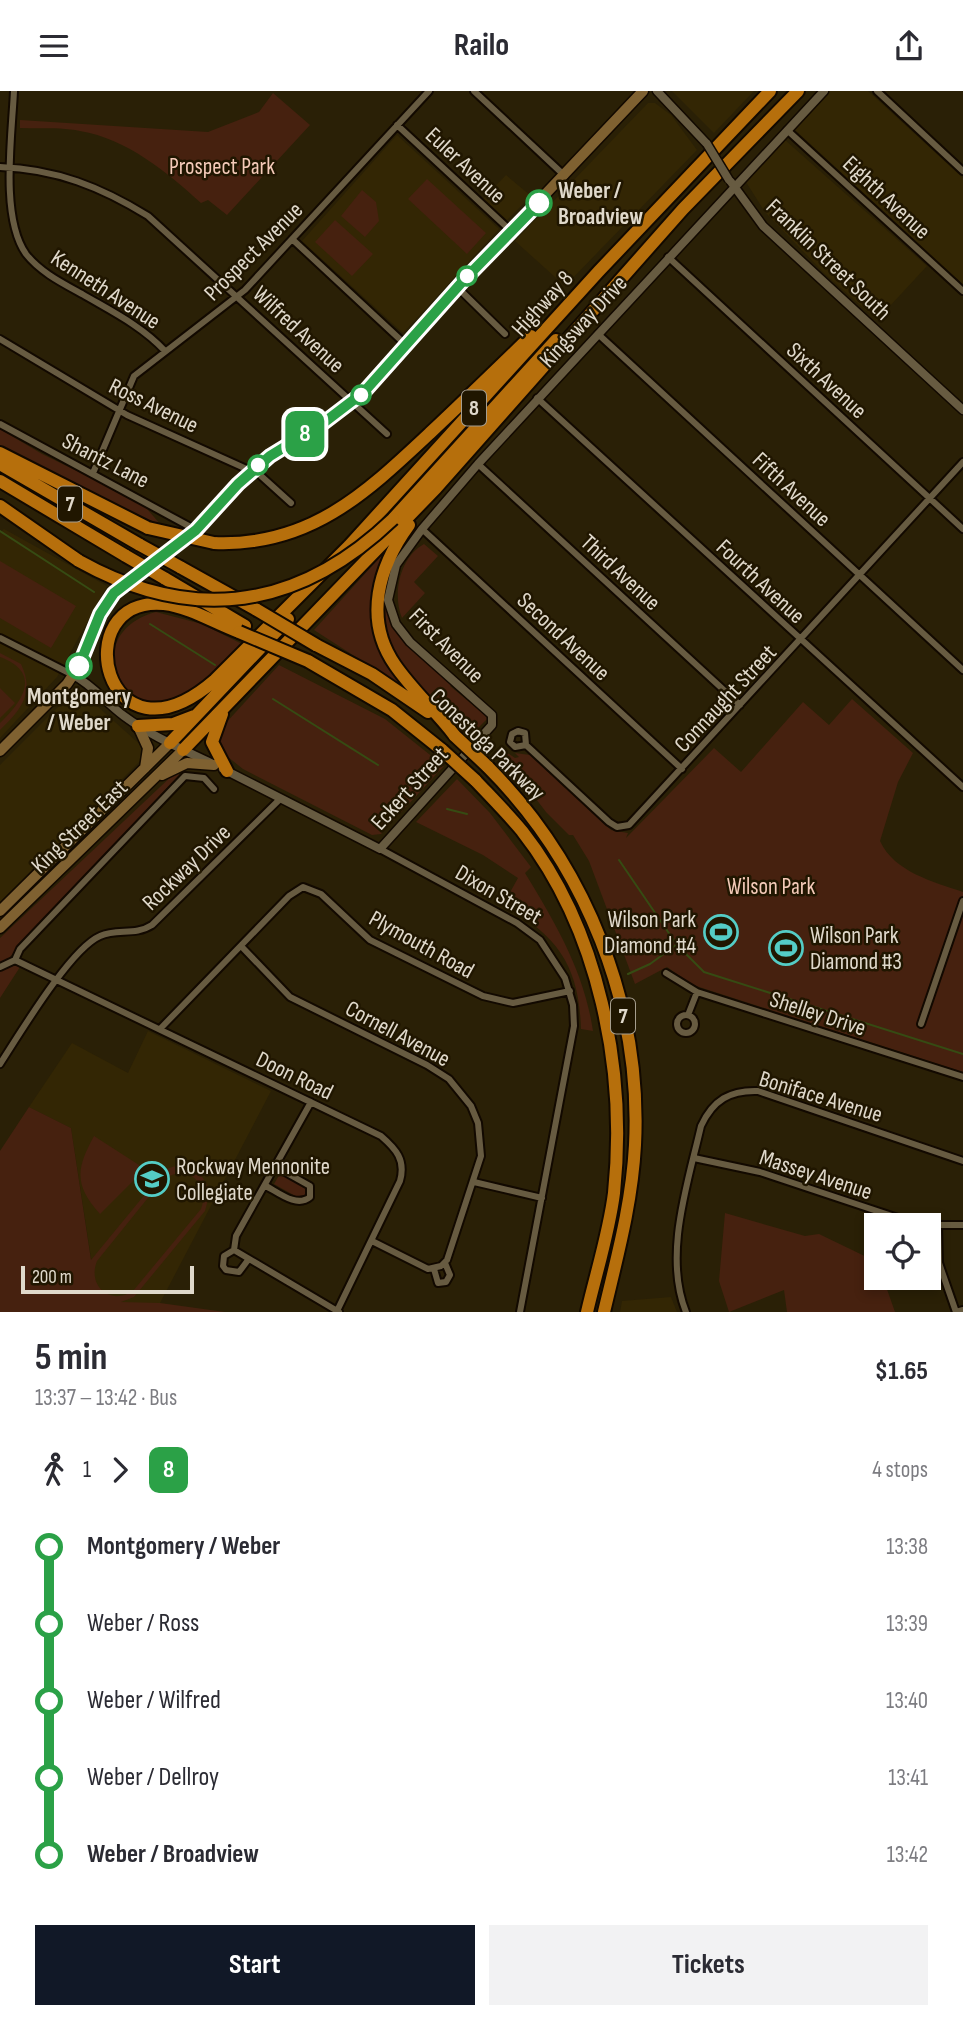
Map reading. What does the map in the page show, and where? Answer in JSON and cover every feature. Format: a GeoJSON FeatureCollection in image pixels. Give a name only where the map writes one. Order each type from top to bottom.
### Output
{"type":"FeatureCollection","features":[{"type":"Feature","properties":{"kind":"highway","name":"Highway 8"},"geometry":{"type":"LineString","coordinates":[[349,547],[599,271],[770,91]]}},
{"type":"Feature","properties":{"kind":"highway","name":"Highway 8"},"geometry":{"type":"LineString","coordinates":[[436,488],[682,209],[798,91]]}},
{"type":"Feature","properties":{"kind":"highway"},"geometry":{"type":"LineString","coordinates":[[0,506],[79,561],[112,579],[144,591],[195,600],[255,596],[319,576],[372,539],[393,519],[605,287],[682,209]]}},
{"type":"Feature","properties":{"kind":"highway"},"geometry":{"type":"LineString","coordinates":[[0,453],[148,528],[214,543],[276,538],[301,530],[346,507],[394,467],[599,271]]}},
{"type":"Feature","properties":{"kind":"highway","name":"Conestoga Parkway"},"geometry":{"type":"LineString","coordinates":[[0,464],[405,694],[519,798],[566,866],[604,950],[627,1034],[635,1088],[635,1146],[623,1234],[605,1308]]}},
{"type":"Feature","properties":{"kind":"highway","name":"Conestoga Parkway"},"geometry":{"type":"LineString","coordinates":[[0,481],[164,578],[242,629],[308,661],[392,710],[475,780],[523,832],[566,904],[586,952],[608,1037],[616,1086],[617,1154],[611,1209],[587,1312]]}},
{"type":"Feature","properties":{"kind":"highway"},"geometry":{"type":"LineString","coordinates":[[183,750],[436,488]]}},
{"type":"Feature","properties":{"kind":"highway"},"geometry":{"type":"LineString","coordinates":[[436,488],[390,556],[379,588],[378,620],[385,648],[393,663],[454,736]]}},
{"type":"Feature","properties":{"kind":"highway"},"geometry":{"type":"LineString","coordinates":[[242,629],[176,607],[152,605],[139,608],[129,613],[113,629],[106,651],[107,670],[122,695],[144,707],[165,708],[191,699],[233,663],[349,547]]}},
{"type":"Feature","properties":{"kind":"highway"},"geometry":{"type":"LineString","coordinates":[[170,743],[276,634],[349,547]]}},
{"type":"Feature","properties":{"kind":"highway"},"geometry":{"type":"LineString","coordinates":[[227,704],[212,742],[227,771]]}},
{"type":"Feature","properties":{"kind":"highway"},"geometry":{"type":"LineString","coordinates":[[138,726],[173,724],[200,713]]}},
{"type":"Feature","properties":{"kind":"main road"},"geometry":{"type":"LineString","coordinates":[[0,751],[73,675],[100,614],[114,593],[196,530],[251,471],[352,402],[377,379],[457,287],[643,91]]}},
{"type":"Feature","properties":{"kind":"main road"},"geometry":{"type":"LineString","coordinates":[[138,726],[148,748],[149,759],[145,768]]}},
{"type":"Feature","properties":{"kind":"main road","name":"King Street East"},"geometry":{"type":"LineString","coordinates":[[0,911],[170,743]]}},
{"type":"Feature","properties":{"kind":"main road","name":"King Street East"},"geometry":{"type":"LineString","coordinates":[[0,928],[183,750]]}},
{"type":"Feature","properties":{"kind":"main road"},"geometry":{"type":"LineString","coordinates":[[158,777],[187,763],[214,765]]}},
{"type":"Feature","properties":{"kind":"street","name":"Kenneth Avenue"},"geometry":{"type":"LineString","coordinates":[[14,91],[11,167],[13,226],[25,252],[51,277],[149,334],[165,351]]}},
{"type":"Feature","properties":{"kind":"street","name":"Prospect Avenue"},"geometry":{"type":"LineString","coordinates":[[93,473],[134,376],[238,296],[429,91]]}},
{"type":"Feature","properties":{"kind":"street"},"geometry":{"type":"LineString","coordinates":[[474,91],[565,176]]}},
{"type":"Feature","properties":{"kind":"street","name":"Franklin Street South"},"geometry":{"type":"LineString","coordinates":[[657,91],[707,144],[731,183],[763,226],[963,410]]}},
{"type":"Feature","properties":{"kind":"street","name":"Kingsway Drive"},"geometry":{"type":"LineString","coordinates":[[388,589],[404,551],[478,464],[668,257],[731,183],[824,91]]}},
{"type":"Feature","properties":{"kind":"street"},"geometry":{"type":"LineString","coordinates":[[877,91],[963,171]]}},
{"type":"Feature","properties":{"kind":"street","name":"Euler Avenue"},"geometry":{"type":"LineString","coordinates":[[397,125],[511,231]]}},
{"type":"Feature","properties":{"kind":"street","name":"Eighth Avenue"},"geometry":{"type":"LineString","coordinates":[[788,129],[963,291]]}},
{"type":"Feature","properties":{"kind":"street","name":"Wilfred Avenue"},"geometry":{"type":"LineString","coordinates":[[0,167],[66,176],[110,192],[148,216],[387,434]]}},
{"type":"Feature","properties":{"kind":"street"},"geometry":{"type":"LineString","coordinates":[[292,239],[405,344]]}},
{"type":"Feature","properties":{"kind":"street","name":"Sixth Avenue"},"geometry":{"type":"LineString","coordinates":[[668,257],[963,529]]}},
{"type":"Feature","properties":{"kind":"street"},"geometry":{"type":"LineString","coordinates":[[457,287],[505,334]]}},
{"type":"Feature","properties":{"kind":"street","name":"Fifth Avenue"},"geometry":{"type":"LineString","coordinates":[[597,334],[963,670]]}},
{"type":"Feature","properties":{"kind":"street","name":"Ross Avenue"},"geometry":{"type":"LineString","coordinates":[[1,341],[118,410],[251,471],[291,503]]}},
{"type":"Feature","properties":{"kind":"street","name":"Fourth Avenue"},"geometry":{"type":"LineString","coordinates":[[537,398],[963,787]]}},
{"type":"Feature","properties":{"kind":"street","name":"Shantz Lane"},"geometry":{"type":"LineString","coordinates":[[0,424],[196,530]]}},
{"type":"Feature","properties":{"kind":"street","name":"Connaught Street"},"geometry":{"type":"LineString","coordinates":[[526,745],[609,822],[621,827],[629,825],[963,463]]}},
{"type":"Feature","properties":{"kind":"street","name":"Third Avenue"},"geometry":{"type":"LineString","coordinates":[[478,464],[740,705]]}},
{"type":"Feature","properties":{"kind":"street","name":"Second Avenue"},"geometry":{"type":"LineString","coordinates":[[422,529],[682,769]]}},
{"type":"Feature","properties":{"kind":"street","name":"First Avenue"},"geometry":{"type":"LineString","coordinates":[[388,589],[390,612],[396,624],[411,642],[492,715],[494,721]]}},
{"type":"Feature","properties":{"kind":"street"},"geometry":{"type":"LineString","coordinates":[[0,638],[73,675]]}},
{"type":"Feature","properties":{"kind":"street","name":"Dixon Street"},"geometry":{"type":"LineString","coordinates":[[73,675],[86,682],[138,726],[380,849],[517,923],[540,940],[570,991],[574,1026],[520,1312]]}},
{"type":"Feature","properties":{"kind":"street","name":"Eckert Street"},"geometry":{"type":"LineString","coordinates":[[380,849],[494,721]]}},
{"type":"Feature","properties":{"kind":"street"},"geometry":{"type":"LineString","coordinates":[[0,967],[15,960],[20,949],[185,776],[204,778],[214,789]]}},
{"type":"Feature","properties":{"kind":"street","name":"Rockway Drive"},"geometry":{"type":"LineString","coordinates":[[0,1064],[56,980],[88,944],[100,936],[138,932],[152,925],[280,799]]}},
{"type":"Feature","properties":{"kind":"street","name":"Plymouth Road"},"geometry":{"type":"LineString","coordinates":[[160,1029],[296,889],[308,887],[321,894],[370,940],[483,996],[513,1003],[570,991]]}},
{"type":"Feature","properties":{"kind":"street"},"geometry":{"type":"LineString","coordinates":[[921,1024],[963,901]]}},
{"type":"Feature","properties":{"kind":"street","name":"Cornell Avenue"},"geometry":{"type":"LineString","coordinates":[[242,946],[290,997],[427,1065],[455,1085],[471,1106],[478,1123],[481,1156],[445,1263],[450,1275],[446,1282],[438,1283],[435,1269],[428,1269],[372,1241]]}},
{"type":"Feature","properties":{"kind":"street","name":"Doon Road"},"geometry":{"type":"LineString","coordinates":[[15,960],[381,1136],[400,1157],[403,1170],[338,1311]]}},
{"type":"Feature","properties":{"kind":"street","name":"Shelley Drive"},"geometry":{"type":"LineString","coordinates":[[666,973],[697,992],[963,1077]]}},
{"type":"Feature","properties":{"kind":"street"},"geometry":{"type":"LineString","coordinates":[[688,1015],[697,992]]}},
{"type":"Feature","properties":{"kind":"street","name":"Boniface Avenue"},"geometry":{"type":"LineString","coordinates":[[685,1312],[677,1276],[677,1250],[701,1126],[708,1111],[723,1097],[742,1090],[758,1091],[963,1161]]}},
{"type":"Feature","properties":{"kind":"street"},"geometry":{"type":"LineString","coordinates":[[234,1250],[236,1237],[311,1102]]}},
{"type":"Feature","properties":{"kind":"street","name":"Massey Avenue"},"geometry":{"type":"LineString","coordinates":[[694,1158],[760,1172],[883,1213]]}},
{"type":"Feature","properties":{"kind":"street"},"geometry":{"type":"LineString","coordinates":[[266,1186],[295,1201],[302,1202],[310,1197],[310,1186],[276,1167]]}},
{"type":"Feature","properties":{"kind":"street"},"geometry":{"type":"LineString","coordinates":[[474,1182],[541,1198]]}},
{"type":"Feature","properties":{"kind":"street","name":"Massey Avenue"},"geometry":{"type":"LineString","coordinates":[[941,1226],[963,1225]]}},
{"type":"Feature","properties":{"kind":"street"},"geometry":{"type":"LineString","coordinates":[[234,1250],[224,1256],[223,1266],[226,1270],[239,1272],[248,1260]]}},
{"type":"Feature","properties":{"kind":"street"},"geometry":{"type":"LineString","coordinates":[[234,1250],[338,1311]]}},
{"type":"Feature","properties":{"kind":"street"},"geometry":{"type":"LineString","coordinates":[[435,1269],[445,1263]]}},
{"type":"Feature","properties":{"kind":"street"},"geometry":{"type":"LineString","coordinates":[[941,1269],[956,1312],[963,1310]]}},
{"type":"Feature","properties":{"kind":"shaded area"},"geometry":{"type":"Polygon","coordinates":[[[672,91],[754,91],[714,133],[672,91]]]}},
{"type":"Feature","properties":{"kind":"shaded area"},"geometry":{"type":"Polygon","coordinates":[[[829,91],[868,91],[963,178],[963,285],[794,129],[829,91]]]}},
{"type":"Feature","properties":{"kind":"shaded area"},"geometry":{"type":"Polygon","coordinates":[[[648,103],[655,103],[671,115],[697,150],[565,286],[515,241],[648,103]]]}},
{"type":"Feature","properties":{"kind":"shaded area"},"geometry":{"type":"Polygon","coordinates":[[[397,135],[499,229],[403,333],[302,241],[397,135]]]}},
{"type":"Feature","properties":{"kind":"shaded area"},"geometry":{"type":"Polygon","coordinates":[[[785,140],[927,266],[877,320],[825,274],[765,212],[746,182],[785,140]]]}},
{"type":"Feature","properties":{"kind":"shaded area"},"geometry":{"type":"Polygon","coordinates":[[[506,175],[531,196],[507,220],[483,199],[506,175]]]}},
{"type":"Feature","properties":{"kind":"shaded area"},"geometry":{"type":"Polygon","coordinates":[[[4,529],[107,586],[57,677],[0,738],[0,533],[4,529]]]}},
{"type":"Feature","properties":{"kind":"shaded area"},"geometry":{"type":"Polygon","coordinates":[[[77,688],[145,749],[145,756],[0,902],[0,765],[77,688]]]}},
{"type":"Feature","properties":{"kind":"shaded area","name":"Rockway Mennonite Collegiate"},"geometry":{"type":"Polygon","coordinates":[[[148,1031],[271,1091],[160,1303],[98,1303],[71,1128],[29,1107],[72,1043],[128,1073],[148,1031]]]}},
{"type":"Feature","properties":{"kind":"shaded area"},"geometry":{"type":"Polygon","coordinates":[[[671,1297],[677,1312],[620,1312],[622,1301],[671,1297]]]}},
{"type":"Feature","properties":{"kind":"green space","name":"Prospect Park"},"geometry":{"type":"Polygon","coordinates":[[[273,93],[310,125],[227,215],[208,200],[201,203],[145,158],[114,141],[73,130],[20,128],[20,120],[208,132],[259,112],[273,93]]]}},
{"type":"Feature","properties":{"kind":"green space"},"geometry":{"type":"Polygon","coordinates":[[[427,179],[486,233],[467,254],[408,199],[427,179]]]}},
{"type":"Feature","properties":{"kind":"green space"},"geometry":{"type":"Polygon","coordinates":[[[362,190],[376,202],[379,221],[365,237],[341,216],[362,190]]]}},
{"type":"Feature","properties":{"kind":"green space"},"geometry":{"type":"Polygon","coordinates":[[[335,220],[373,254],[352,276],[315,242],[335,220]]]}},
{"type":"Feature","properties":{"kind":"green space"},"geometry":{"type":"Polygon","coordinates":[[[0,429],[42,454],[141,502],[161,525],[139,518],[0,446],[0,429]]]}},
{"type":"Feature","properties":{"kind":"green space"},"geometry":{"type":"Polygon","coordinates":[[[424,544],[438,556],[414,582],[425,593],[402,618],[398,598],[400,577],[409,558],[424,544]]]}},
{"type":"Feature","properties":{"kind":"green space"},"geometry":{"type":"Polygon","coordinates":[[[382,555],[372,593],[372,623],[381,652],[401,686],[314,630],[382,555]]]}},
{"type":"Feature","properties":{"kind":"green space"},"geometry":{"type":"Polygon","coordinates":[[[0,561],[76,606],[51,648],[0,618],[0,561]]]}},
{"type":"Feature","properties":{"kind":"green space"},"geometry":{"type":"Polygon","coordinates":[[[385,589],[386,605],[391,618],[407,643],[452,684],[450,686],[485,715],[487,719],[471,735],[422,688],[396,655],[388,636],[384,614],[385,589]]]}},
{"type":"Feature","properties":{"kind":"green space"},"geometry":{"type":"Polygon","coordinates":[[[156,612],[202,624],[244,645],[206,681],[181,698],[158,703],[139,700],[125,689],[116,673],[114,656],[119,638],[133,623],[156,612]]]}},
{"type":"Feature","properties":{"kind":"green space"},"geometry":{"type":"Polygon","coordinates":[[[0,653],[21,664],[27,684],[20,708],[0,730],[0,723],[21,697],[25,679],[21,671],[0,657],[0,653]]]}},
{"type":"Feature","properties":{"kind":"green space"},"geometry":{"type":"Polygon","coordinates":[[[279,665],[385,719],[444,766],[381,834],[372,835],[243,769],[218,749],[217,737],[224,725],[279,665]]]}},
{"type":"Feature","properties":{"kind":"green space"},"geometry":{"type":"Polygon","coordinates":[[[0,688],[15,703],[0,718],[0,688]]]}},
{"type":"Feature","properties":{"kind":"green space","name":"Wilson Park"},"geometry":{"type":"Polygon","coordinates":[[[852,699],[913,753],[898,782],[880,841],[886,852],[916,874],[963,892],[963,1072],[693,985],[667,967],[635,984],[589,861],[573,835],[569,835],[546,812],[501,753],[503,750],[515,758],[519,757],[515,753],[530,755],[611,830],[628,833],[626,838],[714,748],[741,772],[803,702],[829,725],[852,699]]]}},
{"type":"Feature","properties":{"kind":"green space"},"geometry":{"type":"Polygon","coordinates":[[[177,771],[179,775],[8,959],[20,967],[0,998],[0,938],[177,771]]]}},
{"type":"Feature","properties":{"kind":"green space"},"geometry":{"type":"Polygon","coordinates":[[[457,779],[490,813],[531,867],[525,873],[558,930],[576,968],[593,1031],[581,1029],[576,987],[562,955],[538,929],[503,905],[518,878],[483,855],[416,822],[457,779]]]}},
{"type":"Feature","properties":{"kind":"green space"},"geometry":{"type":"Polygon","coordinates":[[[29,1107],[71,1128],[91,1260],[165,1170],[180,1166],[193,1169],[203,1178],[210,1192],[205,1211],[134,1297],[121,1302],[160,1303],[225,1312],[0,1312],[0,1151],[29,1107]],[[180,1172],[164,1178],[97,1261],[95,1278],[103,1291],[116,1296],[133,1291],[201,1209],[203,1196],[200,1185],[187,1174],[180,1172]]]}},
{"type":"Feature","properties":{"kind":"green space"},"geometry":{"type":"Polygon","coordinates":[[[94,1136],[139,1165],[140,1174],[100,1214],[86,1194],[80,1177],[84,1158],[94,1136]]]}},
{"type":"Feature","properties":{"kind":"green space"},"geometry":{"type":"Polygon","coordinates":[[[281,1172],[306,1186],[305,1198],[297,1197],[274,1184],[281,1172]]]}},
{"type":"Feature","properties":{"kind":"green space"},"geometry":{"type":"Polygon","coordinates":[[[725,1213],[805,1236],[819,1234],[864,1256],[864,1290],[887,1290],[895,1312],[787,1312],[784,1290],[729,1312],[719,1281],[725,1213]]]}},
{"type":"Feature","properties":{"kind":"waterway"},"geometry":{"type":"LineString","coordinates":[[0,531],[94,592]]}},
{"type":"Feature","properties":{"kind":"waterway"},"geometry":{"type":"LineString","coordinates":[[150,624],[215,665]]}},
{"type":"Feature","properties":{"kind":"waterway"},"geometry":{"type":"LineString","coordinates":[[273,699],[378,765]]}},
{"type":"Feature","properties":{"kind":"waterway"},"geometry":{"type":"LineString","coordinates":[[447,809],[467,814]]}},
{"type":"Feature","properties":{"kind":"waterway"},"geometry":{"type":"LineString","coordinates":[[619,860],[677,945],[704,972],[963,1054]]}},
{"type":"Feature","properties":{"kind":"waterway"},"geometry":{"type":"LineString","coordinates":[[628,974],[650,964],[676,945]]}},
{"type":"Feature","properties":{"kind":"bus line","name":"8"},"geometry":{"type":"LineString","coordinates":[[79,666],[93,627],[114,593],[205,522],[251,471],[292,441],[343,410],[364,392],[463,281],[539,203]]}},
{"type":"Feature","properties":{"kind":"place","name":"Weber / Broadview"},"geometry":{"type":"Point","coordinates":[539,203]}},
{"type":"Feature","properties":{"kind":"place","name":"Montgomery / Weber"},"geometry":{"type":"Point","coordinates":[79,666]}},
{"type":"Feature","properties":{"kind":"place","name":"Wilson Park Diamond #4"},"geometry":{"type":"Point","coordinates":[721,932]}},
{"type":"Feature","properties":{"kind":"place","name":"Wilson Park Diamond #3"},"geometry":{"type":"Point","coordinates":[786,948]}},
{"type":"Feature","properties":{"kind":"place","name":"Rockway Mennonite Collegiate"},"geometry":{"type":"Point","coordinates":[152,1179]}}]}
